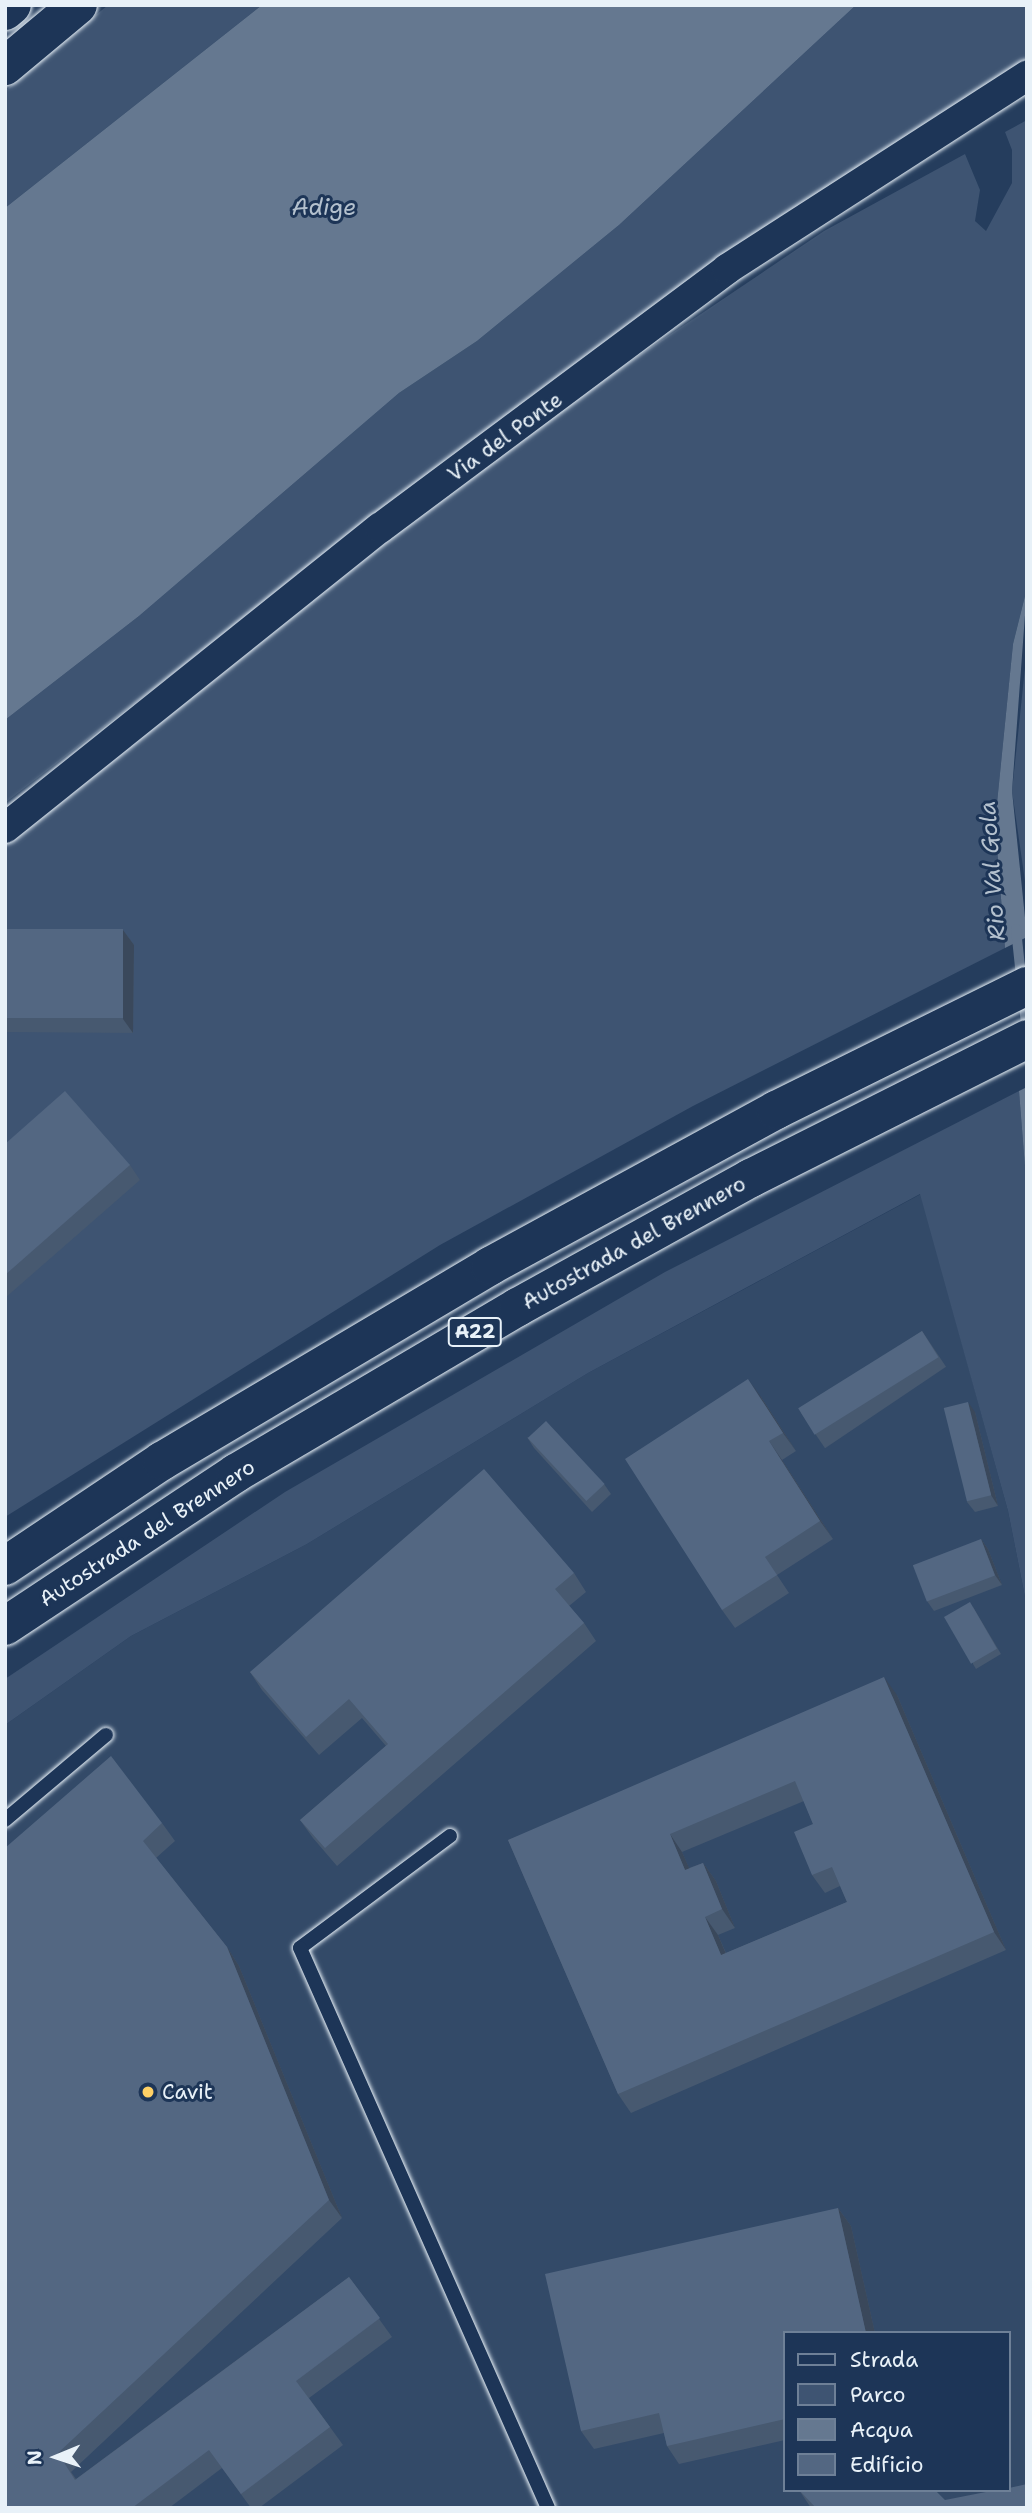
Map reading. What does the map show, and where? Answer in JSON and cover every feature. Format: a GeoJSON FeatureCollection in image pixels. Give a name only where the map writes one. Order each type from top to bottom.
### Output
{"type":"FeatureCollection","features":[{"type":"Feature","properties":{"kind":"highway"},"geometry":{"type":"LineString","coordinates":[[5,11],[12,5]]}},
{"type":"Feature","properties":{"kind":"highway"},"geometry":{"type":"LineString","coordinates":[[5,66],[78,5]]}},
{"type":"Feature","properties":{"kind":"highway","name":"A22"},"geometry":{"type":"LineString","coordinates":[[5,1566],[162,1461],[490,1266],[776,1110],[1027,986]]}},
{"type":"Feature","properties":{"kind":"highway","name":"Autostrada del Brennero"},"geometry":{"type":"LineString","coordinates":[[5,1626],[236,1473],[518,1307],[751,1178],[1027,1039]]}},
{"type":"Feature","properties":{"kind":"street","name":"Via del Ponte"},"geometry":{"type":"LineString","coordinates":[[5,828],[380,528],[727,269],[1027,76]]}},
{"type":"Feature","properties":{"kind":"lane"},"geometry":{"type":"LineString","coordinates":[[5,1820],[106,1735]]}},
{"type":"Feature","properties":{"kind":"lane"},"geometry":{"type":"LineString","coordinates":[[450,1836],[300,1948],[548,2508]]}},
{"type":"Feature","properties":{"kind":"shaded area"},"geometry":{"type":"Polygon","coordinates":[[[921,1194],[1008,1511],[1027,1607],[1027,2508],[5,2508],[5,1725],[131,1636],[307,1544],[588,1373],[921,1194]]]}},
{"type":"Feature","properties":{"kind":"green space"},"geometry":{"type":"Polygon","coordinates":[[[108,5],[262,5],[5,208],[5,91],[108,5]]]}},
{"type":"Feature","properties":{"kind":"green space"},"geometry":{"type":"Polygon","coordinates":[[[856,5],[1027,5],[1027,63],[372,520],[5,803],[5,720],[139,616],[399,393],[477,341],[619,225],[856,5]]]}},
{"type":"Feature","properties":{"kind":"green space"},"geometry":{"type":"Polygon","coordinates":[[[1027,120],[1027,588],[1013,644],[995,823],[1005,948],[693,1106],[440,1245],[5,1517],[5,836],[558,410],[824,231],[965,154],[980,190],[975,221],[986,231],[1012,183],[1012,150],[1005,132],[1027,120]]]}},
{"type":"Feature","properties":{"kind":"green space"},"geometry":{"type":"Polygon","coordinates":[[[1027,649],[1027,895],[1012,791],[1027,649]]]}},
{"type":"Feature","properties":{"kind":"green space"},"geometry":{"type":"Polygon","coordinates":[[[1019,1091],[1027,1192],[1027,1607],[1008,1511],[920,1194],[588,1373],[307,1544],[131,1636],[5,1725],[5,1679],[285,1492],[665,1272],[1019,1091]]]}},
{"type":"Feature","properties":{"kind":"water","name":"Adige"},"geometry":{"type":"Polygon","coordinates":[[[262,5],[856,5],[619,225],[477,341],[399,393],[139,616],[5,720],[5,208],[262,5]]]}},
{"type":"Feature","properties":{"kind":"water"},"geometry":{"type":"Polygon","coordinates":[[[1027,588],[1012,791],[1027,937],[1005,948],[995,823],[1013,644],[1027,588]]]}},
{"type":"Feature","properties":{"kind":"water"},"geometry":{"type":"Polygon","coordinates":[[[1027,1087],[1027,1192],[1019,1091],[1027,1087]]]}},
{"type":"Feature","properties":{"kind":"building"},"geometry":{"type":"Polygon","coordinates":[[[5,929],[123,929],[123,1018],[5,1018],[5,929]]]}},
{"type":"Feature","properties":{"kind":"building"},"geometry":{"type":"Polygon","coordinates":[[[65,1091],[130,1165],[5,1275],[5,1144],[65,1091]]]}},
{"type":"Feature","properties":{"kind":"building"},"geometry":{"type":"Polygon","coordinates":[[[922,1331],[938,1357],[815,1435],[798,1408],[922,1331]]]}},
{"type":"Feature","properties":{"kind":"building"},"geometry":{"type":"Polygon","coordinates":[[[748,1379],[783,1433],[769,1441],[820,1521],[765,1557],[777,1575],[722,1610],[625,1459],[748,1379]]]}},
{"type":"Feature","properties":{"kind":"building"},"geometry":{"type":"Polygon","coordinates":[[[968,1402],[991,1495],[967,1501],[944,1408],[968,1402]]]}},
{"type":"Feature","properties":{"kind":"building"},"geometry":{"type":"Polygon","coordinates":[[[546,1421],[605,1484],[586,1501],[528,1438],[546,1421]]]}},
{"type":"Feature","properties":{"kind":"building"},"geometry":{"type":"Polygon","coordinates":[[[484,1469],[574,1573],[555,1589],[584,1623],[325,1848],[300,1820],[388,1744],[349,1699],[306,1737],[250,1672],[484,1469]]]}},
{"type":"Feature","properties":{"kind":"building"},"geometry":{"type":"Polygon","coordinates":[[[981,1539],[995,1575],[927,1602],[913,1565],[981,1539]]]}},
{"type":"Feature","properties":{"kind":"building"},"geometry":{"type":"Polygon","coordinates":[[[970,1602],[997,1649],[971,1664],[944,1617],[970,1602]]]}},
{"type":"Feature","properties":{"kind":"building"},"geometry":{"type":"Polygon","coordinates":[[[884,1677],[994,1932],[618,2094],[508,1840],[884,1677]],[[795,1781],[670,1834],[685,1870],[703,1863],[722,1909],[705,1917],[721,1955],[847,1902],[832,1867],[812,1875],[794,1832],[813,1824],[795,1781]]]}},
{"type":"Feature","properties":{"kind":"building","name":"Cavit"},"geometry":{"type":"Polygon","coordinates":[[[111,1756],[162,1823],[143,1841],[227,1947],[329,2200],[58,2453],[75,2480],[349,2277],[380,2318],[296,2381],[330,2427],[241,2494],[209,2450],[132,2508],[5,2508],[5,1848],[111,1756]]]}},
{"type":"Feature","properties":{"kind":"building"},"geometry":{"type":"Polygon","coordinates":[[[838,2208],[866,2331],[783,2331],[783,2419],[667,2446],[659,2413],[581,2431],[545,2274],[838,2208]]]}},
{"type":"Feature","properties":{"kind":"building"},"geometry":{"type":"Polygon","coordinates":[[[1027,2484],[1027,2508],[816,2508],[801,2492],[937,2492],[945,2500],[986,2492],[1011,2492],[1011,2488],[1027,2484]]]}},
{"type":"Feature","properties":{"kind":"waterway","name":"Rio Val Gola"},"geometry":{"type":"LineString","coordinates":[[1016,929],[1027,1034]]}},
{"type":"Feature","properties":{"kind":"place","name":"Cavit"},"geometry":{"type":"Point","coordinates":[148,2092]}}]}
